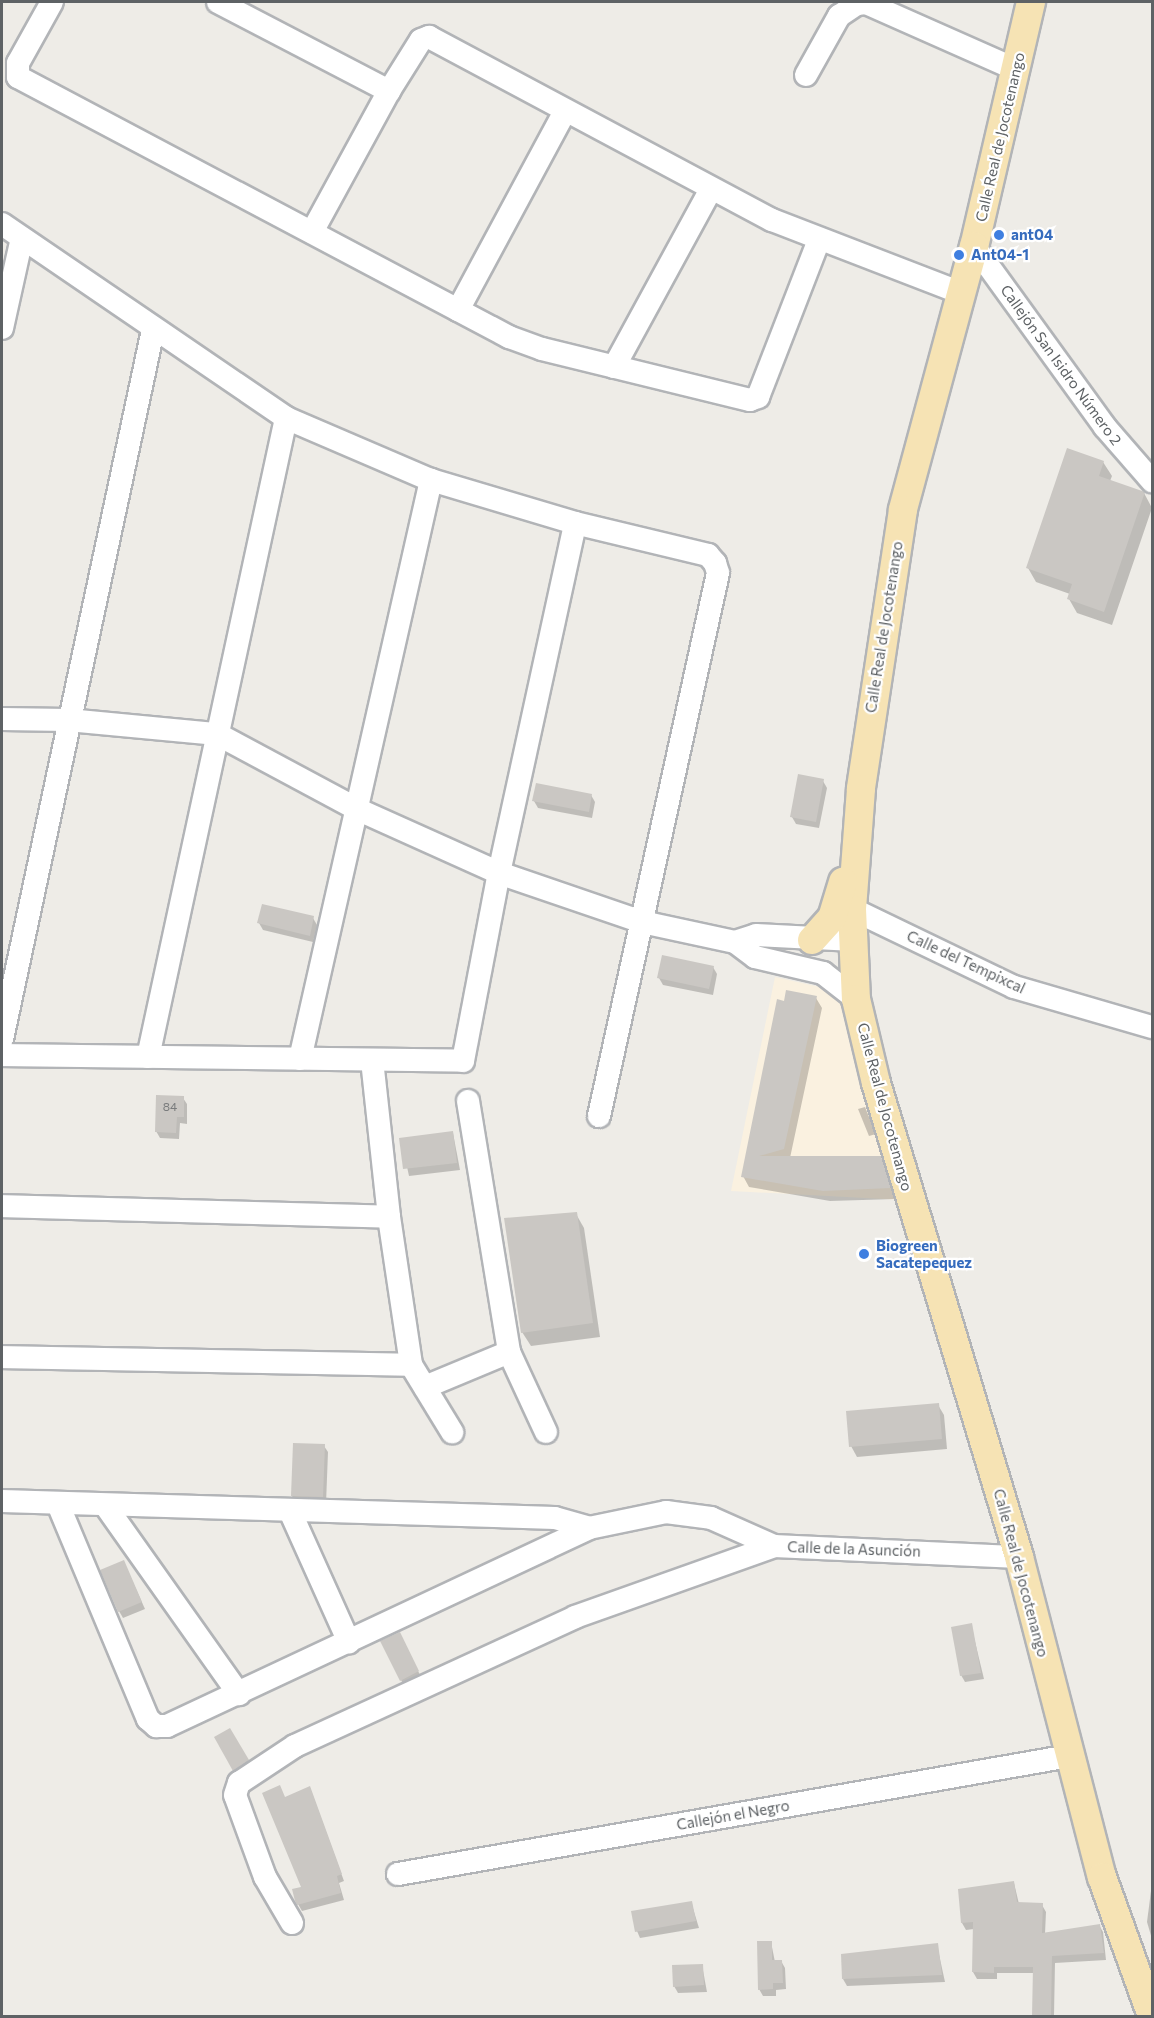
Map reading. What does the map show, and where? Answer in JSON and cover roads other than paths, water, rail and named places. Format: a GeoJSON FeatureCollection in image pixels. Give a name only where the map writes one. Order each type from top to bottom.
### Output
{"type":"FeatureCollection","features":[{"type":"Feature","properties":{"kind":"main road","name":"Calle Real de Jocotenango"},"geometry":{"type":"LineString","coordinates":[[1031,2],[975,246],[903,510],[861,789],[852,909],[856,999],[876,1083],[1019,1557],[1069,1755],[1112,1911],[1151,2005]]}},
{"type":"Feature","properties":{"kind":"main road"},"geometry":{"type":"LineString","coordinates":[[812,940],[832,918],[838,904],[861,789]]}},
{"type":"Feature","properties":{"kind":"street"},"geometry":{"type":"LineString","coordinates":[[52,2],[18,63],[18,77],[458,309],[542,350],[750,400],[758,398],[819,240]]}},
{"type":"Feature","properties":{"kind":"street"},"geometry":{"type":"LineString","coordinates":[[218,2],[389,91]]}},
{"type":"Feature","properties":{"kind":"street"},"geometry":{"type":"LineString","coordinates":[[806,75],[839,16],[857,4],[866,3],[1015,69]]}},
{"type":"Feature","properties":{"kind":"street"},"geometry":{"type":"LineString","coordinates":[[312,232],[389,91],[421,40],[429,37],[711,189],[819,240],[961,293]]}},
{"type":"Feature","properties":{"kind":"street"},"geometry":{"type":"LineString","coordinates":[[458,309],[565,111]]}},
{"type":"Feature","properties":{"kind":"street"},"geometry":{"type":"LineString","coordinates":[[614,367],[711,189]]}},
{"type":"Feature","properties":{"kind":"street"},"geometry":{"type":"LineString","coordinates":[[2,224],[153,330],[286,418],[431,480],[575,523],[708,555],[718,573],[598,1116]]}},
{"type":"Feature","properties":{"kind":"street"},"geometry":{"type":"LineString","coordinates":[[2,328],[21,238]]}},
{"type":"Feature","properties":{"kind":"street","name":"Callejón San Isidro Número 2"},"geometry":{"type":"LineString","coordinates":[[975,246],[1105,427],[1152,481]]}},
{"type":"Feature","properties":{"kind":"street"},"geometry":{"type":"LineString","coordinates":[[2,1040],[68,720],[153,330]]}},
{"type":"Feature","properties":{"kind":"street"},"geometry":{"type":"LineString","coordinates":[[148,1057],[286,418]]}},
{"type":"Feature","properties":{"kind":"street"},"geometry":{"type":"LineString","coordinates":[[300,1059],[431,480]]}},
{"type":"Feature","properties":{"kind":"street"},"geometry":{"type":"LineString","coordinates":[[2,1054],[462,1061],[499,873],[575,523]]}},
{"type":"Feature","properties":{"kind":"street"},"geometry":{"type":"LineString","coordinates":[[2,719],[68,720],[217,734],[358,810],[499,873],[642,922],[735,942],[755,957],[823,973],[856,999]]}},
{"type":"Feature","properties":{"kind":"street","name":"Calle del Tempixcal"},"geometry":{"type":"LineString","coordinates":[[852,909],[1014,987],[1152,1028]]}},
{"type":"Feature","properties":{"kind":"street"},"geometry":{"type":"LineString","coordinates":[[735,942],[756,935],[812,940],[854,940]]}},
{"type":"Feature","properties":{"kind":"street"},"geometry":{"type":"LineString","coordinates":[[780,963],[783,937]]}},
{"type":"Feature","properties":{"kind":"street"},"geometry":{"type":"LineString","coordinates":[[372,1060],[389,1217],[411,1365],[452,1432]]}},
{"type":"Feature","properties":{"kind":"street"},"geometry":{"type":"LineString","coordinates":[[468,1101],[509,1352],[546,1432]]}},
{"type":"Feature","properties":{"kind":"street"},"geometry":{"type":"LineString","coordinates":[[2,1206],[389,1217]]}},
{"type":"Feature","properties":{"kind":"street"},"geometry":{"type":"LineString","coordinates":[[425,1387],[509,1352]]}},
{"type":"Feature","properties":{"kind":"street"},"geometry":{"type":"LineString","coordinates":[[2,1357],[411,1365]]}},
{"type":"Feature","properties":{"kind":"street"},"geometry":{"type":"LineString","coordinates":[[2,1501],[555,1518],[589,1528]]}},
{"type":"Feature","properties":{"kind":"street"},"geometry":{"type":"LineString","coordinates":[[58,1504],[148,1719],[156,1726],[167,1726],[239,1694],[589,1528]]}},
{"type":"Feature","properties":{"kind":"street"},"geometry":{"type":"LineString","coordinates":[[105,1505],[239,1694]]}},
{"type":"Feature","properties":{"kind":"street"},"geometry":{"type":"LineString","coordinates":[[290,1511],[349,1642]]}},
{"type":"Feature","properties":{"kind":"street","name":"Calle de la Asunción"},"geometry":{"type":"LineString","coordinates":[[589,1528],[666,1512],[690,1513],[774,1546],[1019,1557]]}},
{"type":"Feature","properties":{"kind":"street"},"geometry":{"type":"LineString","coordinates":[[292,1923],[265,1877],[235,1795],[239,1783],[295,1746],[575,1617],[774,1546]]}},
{"type":"Feature","properties":{"kind":"street","name":"Callejón el Negro"},"geometry":{"type":"LineString","coordinates":[[398,1874],[1069,1755]]}},
{"type":"Feature","properties":{"kind":"place","name":"ant04"},"geometry":{"type":"Point","coordinates":[999,235]}},
{"type":"Feature","properties":{"kind":"place","name":"Ant04-1"},"geometry":{"type":"Point","coordinates":[959,255]}},
{"type":"Feature","properties":{"kind":"place","name":"Biogreen Sacatepequez"},"geometry":{"type":"Point","coordinates":[864,1254]}}]}
